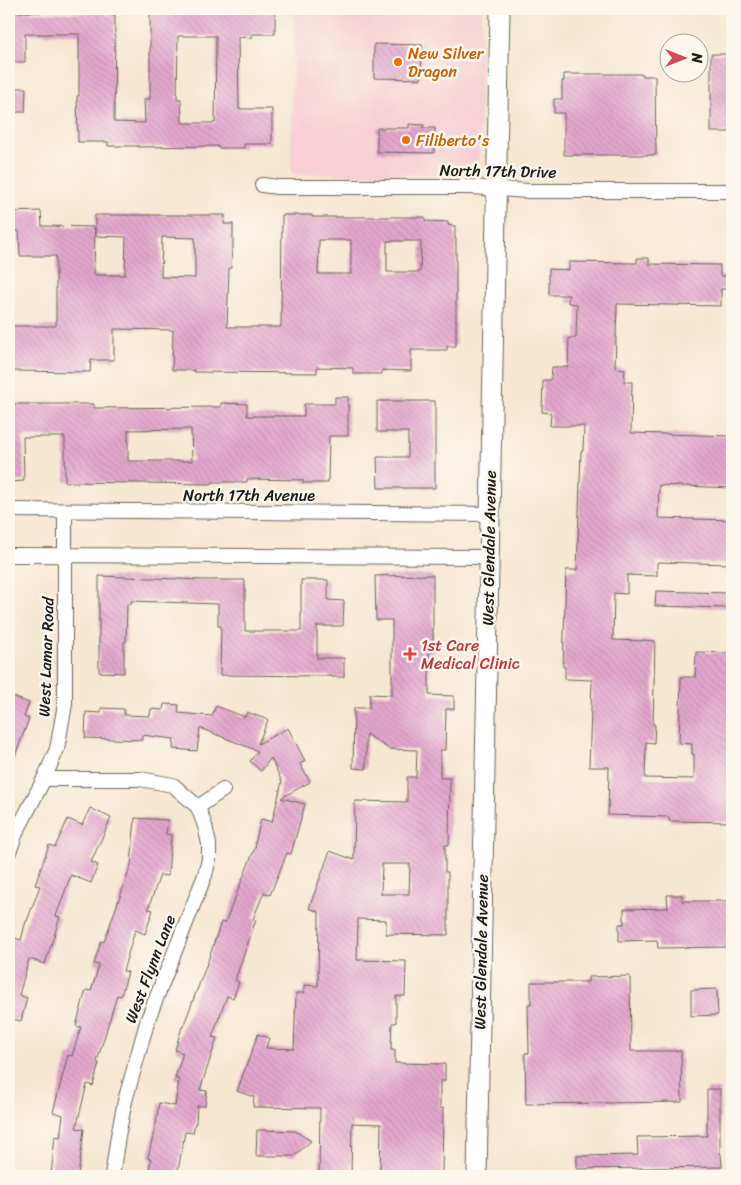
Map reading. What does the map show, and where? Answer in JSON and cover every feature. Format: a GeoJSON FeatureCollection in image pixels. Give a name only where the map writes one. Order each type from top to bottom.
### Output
{"type":"FeatureCollection","features":[{"type":"Feature","properties":{"kind":"main road","name":"West Glendale Avenue"},"geometry":{"type":"LineString","coordinates":[[477,1176],[500,9]]}},
{"type":"Feature","properties":{"kind":"street","name":"North 17th Drive"},"geometry":{"type":"LineString","coordinates":[[262,186],[473,187],[528,191],[732,191]]}},
{"type":"Feature","properties":{"kind":"street","name":"North 17th Avenue"},"geometry":{"type":"LineString","coordinates":[[9,510],[490,514]]}},
{"type":"Feature","properties":{"kind":"street","name":"West Lamar Road"},"geometry":{"type":"LineString","coordinates":[[9,852],[44,779],[56,749],[65,704],[65,511]]}},
{"type":"Feature","properties":{"kind":"street"},"geometry":{"type":"LineString","coordinates":[[9,555],[489,557]]}},
{"type":"Feature","properties":{"kind":"street"},"geometry":{"type":"LineString","coordinates":[[44,779],[116,778],[157,782],[173,785],[198,807],[223,790]]}},
{"type":"Feature","properties":{"kind":"street","name":"West Flynn Lane"},"geometry":{"type":"LineString","coordinates":[[112,1176],[125,1101],[148,1019],[202,884],[210,859],[210,844],[198,807]]}},
{"type":"Feature","properties":{"kind":"shaded area"},"geometry":{"type":"Polygon","coordinates":[[[294,9],[482,9],[479,161],[478,167],[474,172],[468,175],[294,174],[291,172],[294,9]]]}},
{"type":"Feature","properties":{"kind":"building"},"geometry":{"type":"Polygon","coordinates":[[[92,9],[105,9],[105,15],[115,15],[114,122],[145,123],[144,99],[150,99],[150,9],[275,9],[275,34],[252,34],[252,38],[238,37],[239,109],[272,109],[272,144],[244,144],[244,148],[218,148],[218,146],[108,146],[108,142],[78,142],[79,34],[25,34],[25,62],[9,62],[9,12],[92,13],[92,9]],[[178,36],[177,99],[181,99],[182,123],[215,123],[216,36],[178,36]]]}},
{"type":"Feature","properties":{"kind":"building","name":"New Silver Dragon"},"geometry":{"type":"Polygon","coordinates":[[[374,44],[422,45],[421,79],[374,78],[374,44]]]}},
{"type":"Feature","properties":{"kind":"building"},"geometry":{"type":"Polygon","coordinates":[[[711,54],[732,54],[732,132],[711,132],[711,54]]]}},
{"type":"Feature","properties":{"kind":"building"},"geometry":{"type":"Polygon","coordinates":[[[564,74],[643,74],[643,76],[655,76],[656,155],[564,155],[564,113],[554,113],[554,99],[562,99],[564,74]]]}},
{"type":"Feature","properties":{"kind":"building"},"geometry":{"type":"Polygon","coordinates":[[[9,88],[26,88],[25,112],[9,112],[9,88]]]}},
{"type":"Feature","properties":{"kind":"building","name":"Filiberto's"},"geometry":{"type":"Polygon","coordinates":[[[409,124],[424,125],[423,128],[435,128],[434,153],[377,152],[377,128],[409,128],[409,124]]]}},
{"type":"Feature","properties":{"kind":"building"},"geometry":{"type":"Polygon","coordinates":[[[41,211],[42,226],[95,227],[95,215],[225,215],[224,224],[233,224],[227,327],[281,327],[282,215],[312,215],[312,217],[425,217],[425,221],[448,222],[448,225],[455,226],[456,239],[456,346],[447,346],[447,350],[411,350],[411,371],[382,370],[382,374],[353,374],[353,368],[317,367],[317,373],[194,372],[194,370],[172,370],[173,330],[114,329],[114,360],[91,360],[90,372],[9,371],[9,326],[56,326],[56,256],[20,256],[19,231],[9,231],[9,212],[41,211]],[[95,227],[94,275],[125,275],[126,237],[95,236],[95,227]],[[162,237],[161,277],[195,278],[195,238],[162,237]],[[319,240],[318,274],[351,274],[351,240],[319,240]],[[387,241],[387,272],[420,272],[421,241],[387,241]]]}},
{"type":"Feature","properties":{"kind":"building"},"geometry":{"type":"Polygon","coordinates":[[[637,258],[649,258],[649,264],[720,265],[720,276],[732,276],[732,289],[721,289],[721,306],[617,304],[615,368],[625,369],[624,382],[632,382],[631,433],[732,436],[732,488],[659,485],[658,518],[732,520],[732,564],[657,562],[657,576],[627,575],[627,594],[614,593],[613,640],[655,641],[654,743],[646,742],[645,778],[694,779],[692,744],[679,743],[681,677],[695,677],[696,652],[732,653],[732,822],[669,821],[669,817],[608,815],[609,767],[589,767],[592,680],[565,679],[565,667],[563,667],[566,570],[577,570],[581,451],[583,451],[584,426],[550,426],[551,413],[542,412],[543,380],[551,380],[552,367],[568,367],[569,338],[576,338],[577,304],[568,303],[569,295],[549,295],[549,269],[569,270],[569,262],[637,263],[637,258]]]}},
{"type":"Feature","properties":{"kind":"building"},"geometry":{"type":"Polygon","coordinates":[[[335,397],[348,397],[348,436],[329,436],[328,483],[303,483],[303,480],[247,479],[247,482],[212,482],[212,484],[65,482],[65,437],[23,437],[24,481],[9,482],[9,404],[94,404],[94,408],[221,407],[221,403],[247,404],[247,416],[304,416],[304,404],[335,404],[335,397]],[[191,429],[128,430],[128,461],[192,461],[191,429]]]}},
{"type":"Feature","properties":{"kind":"building"},"geometry":{"type":"Polygon","coordinates":[[[377,401],[435,401],[435,488],[378,488],[377,457],[408,457],[408,432],[377,432],[377,401]]]}},
{"type":"Feature","properties":{"kind":"building"},"geometry":{"type":"Polygon","coordinates":[[[433,575],[433,652],[429,652],[429,695],[454,696],[454,709],[446,709],[445,750],[440,750],[440,778],[450,778],[449,845],[445,845],[445,872],[448,872],[448,935],[386,934],[386,920],[358,919],[357,960],[406,961],[405,996],[396,996],[396,1023],[392,1023],[391,1050],[395,1050],[395,1063],[445,1064],[445,1081],[440,1081],[440,1108],[443,1108],[442,1175],[380,1174],[381,1124],[352,1123],[351,1176],[319,1176],[320,1108],[253,1107],[254,1097],[237,1091],[258,1034],[269,1038],[266,1048],[294,1049],[296,993],[304,993],[304,985],[318,986],[319,912],[309,908],[330,851],[354,860],[355,801],[407,802],[407,777],[416,777],[417,750],[389,749],[366,734],[366,769],[353,768],[354,708],[369,708],[370,694],[392,695],[392,620],[376,620],[375,576],[433,575]],[[382,864],[381,894],[409,894],[410,864],[382,864]]]}},
{"type":"Feature","properties":{"kind":"building"},"geometry":{"type":"Polygon","coordinates":[[[99,576],[245,580],[245,631],[301,631],[301,580],[328,580],[328,600],[344,601],[343,626],[317,626],[317,658],[344,658],[344,677],[220,675],[221,626],[218,626],[218,604],[131,601],[131,605],[127,604],[124,673],[99,672],[99,576]]]}},
{"type":"Feature","properties":{"kind":"building"},"geometry":{"type":"Polygon","coordinates":[[[656,591],[727,593],[727,608],[655,606],[656,591]]]}},
{"type":"Feature","properties":{"kind":"building"},"geometry":{"type":"Polygon","coordinates":[[[9,695],[29,703],[24,717],[29,719],[10,769],[9,769],[9,695]]]}},
{"type":"Feature","properties":{"kind":"building"},"geometry":{"type":"Polygon","coordinates":[[[164,704],[179,705],[178,713],[212,716],[216,706],[245,717],[247,712],[268,720],[258,744],[288,728],[305,761],[300,764],[310,782],[281,798],[305,804],[291,854],[287,853],[270,895],[264,892],[253,919],[256,920],[235,980],[239,982],[233,998],[227,996],[212,1037],[217,1038],[200,1090],[207,1091],[205,1106],[197,1106],[196,1123],[193,1133],[185,1132],[177,1176],[148,1176],[151,1159],[148,1158],[159,1103],[175,1106],[179,1080],[175,1078],[183,1053],[175,1050],[182,1027],[221,922],[225,923],[256,845],[261,819],[272,822],[282,782],[271,758],[261,771],[250,761],[258,751],[200,728],[197,751],[173,749],[174,739],[142,735],[142,740],[85,738],[86,712],[101,713],[101,708],[124,709],[124,715],[150,716],[151,709],[163,710],[164,704]]]}},
{"type":"Feature","properties":{"kind":"building"},"geometry":{"type":"Polygon","coordinates":[[[90,808],[111,818],[91,862],[98,865],[91,883],[71,875],[56,916],[60,917],[45,964],[29,959],[19,995],[27,998],[21,1021],[9,1018],[9,936],[21,940],[26,921],[40,886],[35,885],[49,845],[55,847],[68,819],[82,825],[90,808]]]}},
{"type":"Feature","properties":{"kind":"building"},"geometry":{"type":"Polygon","coordinates":[[[135,818],[168,820],[166,834],[171,835],[168,876],[160,875],[148,909],[153,910],[145,934],[135,930],[123,971],[128,972],[121,996],[117,995],[97,1062],[99,1063],[93,1086],[87,1084],[76,1128],[84,1129],[78,1176],[51,1176],[55,1136],[60,1137],[63,1115],[53,1112],[68,1055],[72,1056],[81,1027],[76,1026],[86,990],[91,991],[99,965],[94,964],[101,941],[104,942],[131,865],[135,818]]]}},
{"type":"Feature","properties":{"kind":"building"},"geometry":{"type":"Polygon","coordinates":[[[667,895],[682,895],[682,901],[732,901],[732,947],[658,948],[657,940],[619,941],[619,924],[624,924],[624,909],[668,908],[667,895]]]}},
{"type":"Feature","properties":{"kind":"building"},"geometry":{"type":"Polygon","coordinates":[[[630,976],[631,1051],[681,1051],[682,1102],[526,1104],[525,1053],[529,1053],[528,1004],[531,1004],[531,982],[588,982],[588,977],[630,976]]]}},
{"type":"Feature","properties":{"kind":"building"},"geometry":{"type":"Polygon","coordinates":[[[717,989],[718,1015],[691,1016],[691,990],[717,989]]]}},
{"type":"Feature","properties":{"kind":"building"},"geometry":{"type":"Polygon","coordinates":[[[707,1089],[720,1089],[720,1154],[722,1167],[577,1169],[577,1156],[638,1155],[637,1137],[707,1136],[707,1089]]]}},
{"type":"Feature","properties":{"kind":"building"},"geometry":{"type":"Polygon","coordinates":[[[257,1130],[295,1131],[311,1141],[294,1156],[256,1156],[257,1130]]]}},
{"type":"Feature","properties":{"kind":"place","name":"New Silver Dragon"},"geometry":{"type":"Point","coordinates":[398,62]}},
{"type":"Feature","properties":{"kind":"place","name":"Filiberto's"},"geometry":{"type":"Point","coordinates":[406,140]}},
{"type":"Feature","properties":{"kind":"place","name":"1st Care Medical Clinic"},"geometry":{"type":"Point","coordinates":[410,654]}}]}
